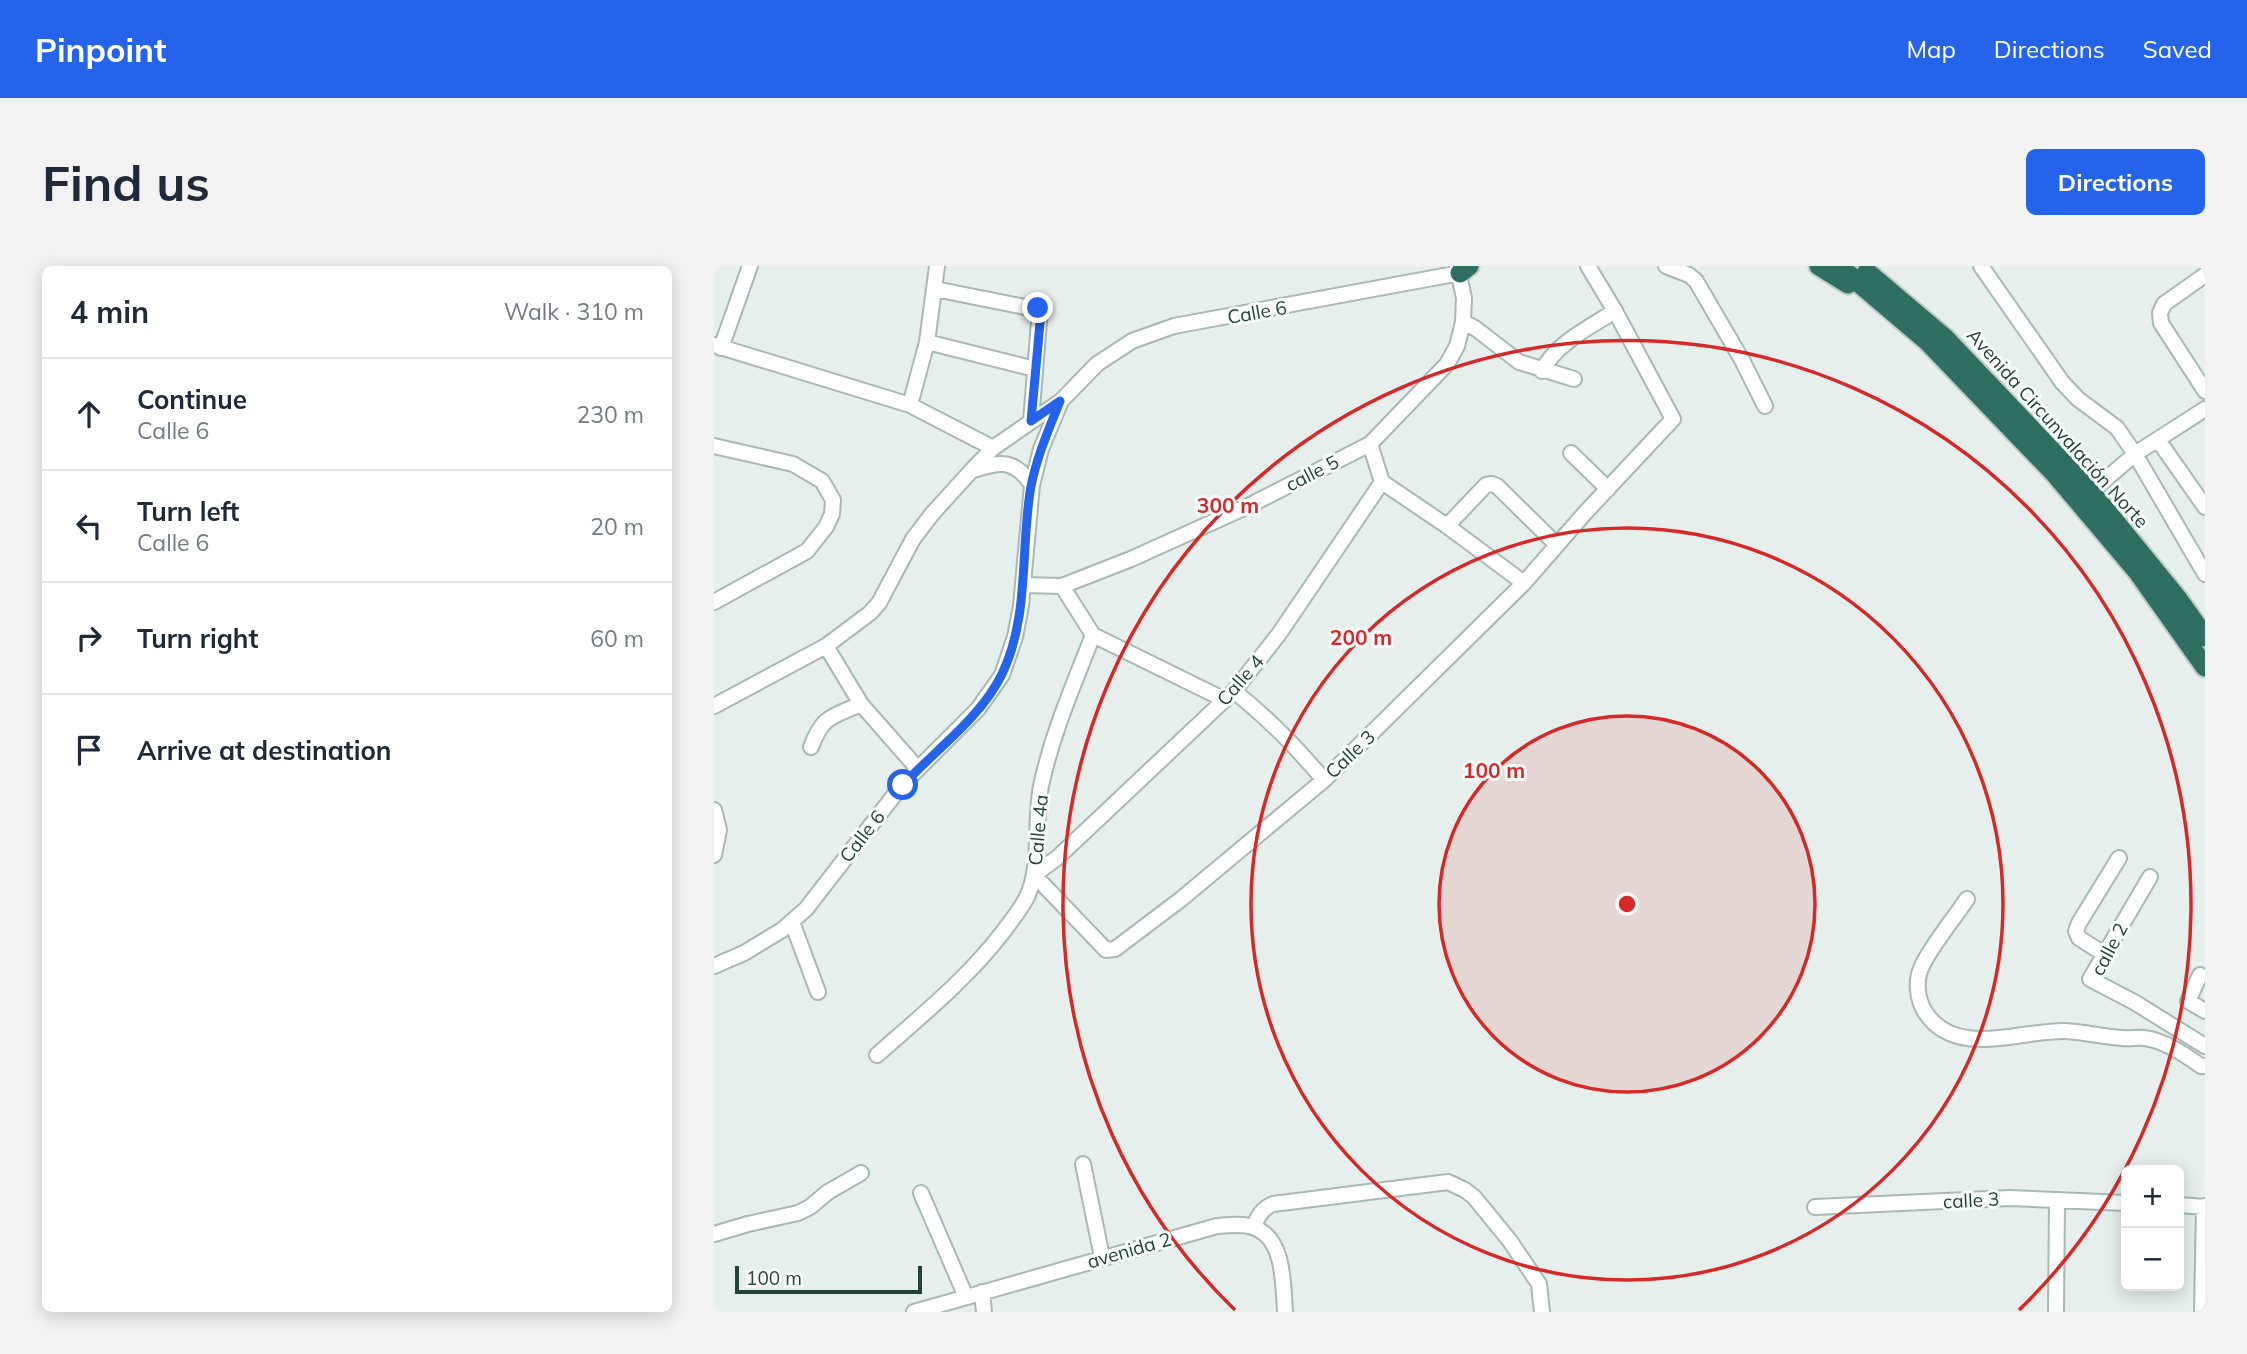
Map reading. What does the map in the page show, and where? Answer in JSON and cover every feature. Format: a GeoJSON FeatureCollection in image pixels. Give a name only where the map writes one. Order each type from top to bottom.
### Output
{"type":"FeatureCollection","features":[{"type":"Feature","properties":{"kind":"highway"},"geometry":{"type":"LineString","coordinates":[[1819,266],[1888,308]]}},
{"type":"Feature","properties":{"kind":"highway","name":"Avenida Circunvalación Norte"},"geometry":{"type":"LineString","coordinates":[[1839,266],[1927,341],[2055,474],[2137,571],[2205,667]]}},
{"type":"Feature","properties":{"kind":"highway","name":"Avenida Circunvalación Norte"},"geometry":{"type":"LineString","coordinates":[[1859,266],[1945,338],[2091,492],[2205,637]]}},
{"type":"Feature","properties":{"kind":"street"},"geometry":{"type":"LineString","coordinates":[[750,266],[717,346],[910,405],[993,449]]}},
{"type":"Feature","properties":{"kind":"street"},"geometry":{"type":"LineString","coordinates":[[910,405],[927,342],[937,266]]}},
{"type":"Feature","properties":{"kind":"street"},"geometry":{"type":"LineString","coordinates":[[1542,371],[1550,359],[1569,342],[1615,311],[1588,266]]}},
{"type":"Feature","properties":{"kind":"street"},"geometry":{"type":"LineString","coordinates":[[1666,266],[1689,275],[1696,281],[1765,406]]}},
{"type":"Feature","properties":{"kind":"street"},"geometry":{"type":"LineString","coordinates":[[1981,266],[2062,382],[2078,399],[2117,428],[2136,454],[2205,574]]}},
{"type":"Feature","properties":{"kind":"street","name":"calle 5"},"geometry":{"type":"LineString","coordinates":[[1023,585],[1062,586],[1131,558],[1246,507],[1370,444],[1447,364],[1457,346],[1464,322],[1465,268]]}},
{"type":"Feature","properties":{"kind":"street","name":"Calle 6"},"geometry":{"type":"LineString","coordinates":[[714,706],[826,646],[859,622],[879,603],[913,539],[932,513],[972,470],[993,449],[1060,401],[1097,364],[1132,341],[1174,326],[1360,293],[1465,268]]}},
{"type":"Feature","properties":{"kind":"street"},"geometry":{"type":"LineString","coordinates":[[2205,275],[2164,304],[2160,313],[2161,323],[2205,391]]}},
{"type":"Feature","properties":{"kind":"street"},"geometry":{"type":"LineString","coordinates":[[935,289],[1038,308],[1041,312],[1031,421]]}},
{"type":"Feature","properties":{"kind":"street","name":"Calle 3"},"geometry":{"type":"LineString","coordinates":[[1034,875],[1106,950],[1115,949],[1180,900],[1324,780],[1524,583],[1673,419],[1615,311]]}},
{"type":"Feature","properties":{"kind":"street"},"geometry":{"type":"LineString","coordinates":[[1464,322],[1511,357],[1542,371],[1574,379]]}},
{"type":"Feature","properties":{"kind":"street"},"geometry":{"type":"LineString","coordinates":[[927,342],[1035,369]]}},
{"type":"Feature","properties":{"kind":"street","name":"Calle 6"},"geometry":{"type":"LineString","coordinates":[[714,966],[744,953],[792,922],[806,909],[876,818],[918,769],[939,751],[978,709],[1002,675],[1015,636],[1023,585],[1032,485],[1041,449],[1060,401]]}},
{"type":"Feature","properties":{"kind":"street"},"geometry":{"type":"LineString","coordinates":[[2091,492],[2136,454],[2205,409]]}},
{"type":"Feature","properties":{"kind":"street"},"geometry":{"type":"LineString","coordinates":[[2158,440],[2205,507]]}},
{"type":"Feature","properties":{"kind":"street"},"geometry":{"type":"LineString","coordinates":[[1370,444],[1382,482],[1524,583]]}},
{"type":"Feature","properties":{"kind":"street"},"geometry":{"type":"LineString","coordinates":[[714,446],[793,464],[822,481],[834,500],[826,527],[807,551],[714,602]]}},
{"type":"Feature","properties":{"kind":"street"},"geometry":{"type":"LineString","coordinates":[[1571,453],[1608,489]]}},
{"type":"Feature","properties":{"kind":"street"},"geometry":{"type":"LineString","coordinates":[[972,470],[999,463],[1011,464],[1020,469],[1032,485]]}},
{"type":"Feature","properties":{"kind":"street","name":"Calle 4"},"geometry":{"type":"LineString","coordinates":[[1034,875],[1057,858],[1229,696],[1279,634],[1382,482]]}},
{"type":"Feature","properties":{"kind":"street"},"geometry":{"type":"LineString","coordinates":[[1447,526],[1486,485],[1492,484],[1557,545]]}},
{"type":"Feature","properties":{"kind":"street"},"geometry":{"type":"LineString","coordinates":[[1062,586],[1093,635],[1229,696],[1268,719],[1324,780]]}},
{"type":"Feature","properties":{"kind":"street","name":"Calle 4a"},"geometry":{"type":"LineString","coordinates":[[877,1055],[968,973],[988,951],[1026,898],[1034,875],[1041,787],[1058,726],[1093,635]]}},
{"type":"Feature","properties":{"kind":"street"},"geometry":{"type":"LineString","coordinates":[[826,646],[861,704],[918,769]]}},
{"type":"Feature","properties":{"kind":"street"},"geometry":{"type":"LineString","coordinates":[[811,747],[820,725],[831,717],[861,704]]}},
{"type":"Feature","properties":{"kind":"street"},"geometry":{"type":"LineString","coordinates":[[714,810],[719,830],[714,855]]}},
{"type":"Feature","properties":{"kind":"street"},"geometry":{"type":"LineString","coordinates":[[2104,954],[2079,938],[2076,931],[2119,858]]}},
{"type":"Feature","properties":{"kind":"street","name":"calle 2"},"geometry":{"type":"LineString","coordinates":[[2150,877],[2090,979],[2134,1002],[2205,1046]]}},
{"type":"Feature","properties":{"kind":"street"},"geometry":{"type":"LineString","coordinates":[[1967,900],[1921,967],[1918,989],[1920,1004],[1939,1028],[1956,1035],[1977,1038],[2062,1031],[2124,1039],[2144,1038],[2159,1042],[2205,1066]]}},
{"type":"Feature","properties":{"kind":"street"},"geometry":{"type":"LineString","coordinates":[[792,922],[818,992]]}},
{"type":"Feature","properties":{"kind":"street"},"geometry":{"type":"LineString","coordinates":[[2200,975],[2188,1001],[2205,1011]]}},
{"type":"Feature","properties":{"kind":"street"},"geometry":{"type":"LineString","coordinates":[[1083,1164],[1102,1257]]}},
{"type":"Feature","properties":{"kind":"street"},"geometry":{"type":"LineString","coordinates":[[714,1234],[798,1213],[861,1173]]}},
{"type":"Feature","properties":{"kind":"street"},"geometry":{"type":"LineString","coordinates":[[1285,1312],[1278,1254],[1268,1237],[1254,1227],[1256,1218],[1268,1206],[1448,1182],[1474,1197],[1510,1241],[1539,1284],[1542,1312]]}},
{"type":"Feature","properties":{"kind":"street"},"geometry":{"type":"LineString","coordinates":[[921,1193],[966,1297]]}},
{"type":"Feature","properties":{"kind":"street","name":"calle 3"},"geometry":{"type":"LineString","coordinates":[[1815,1207],[2010,1198],[2121,1203]]}},
{"type":"Feature","properties":{"kind":"street"},"geometry":{"type":"LineString","coordinates":[[2056,1312],[2057,1200]]}},
{"type":"Feature","properties":{"kind":"street"},"geometry":{"type":"LineString","coordinates":[[2184,1205],[2204,1207],[2202,1312]]}},
{"type":"Feature","properties":{"kind":"street","name":"avenida 2"},"geometry":{"type":"LineString","coordinates":[[914,1312],[1217,1226],[1254,1227]]}},
{"type":"Feature","properties":{"kind":"street"},"geometry":{"type":"LineString","coordinates":[[982,1292],[984,1312]]}},
{"type":"Feature","properties":{"kind":"route"},"geometry":{"type":"LineString","coordinates":[[903,785],[978,709],[1002,675],[1015,636],[1021,606],[1032,485],[1041,449],[1060,401],[1031,421],[1041,312],[1038,308]]}}]}
